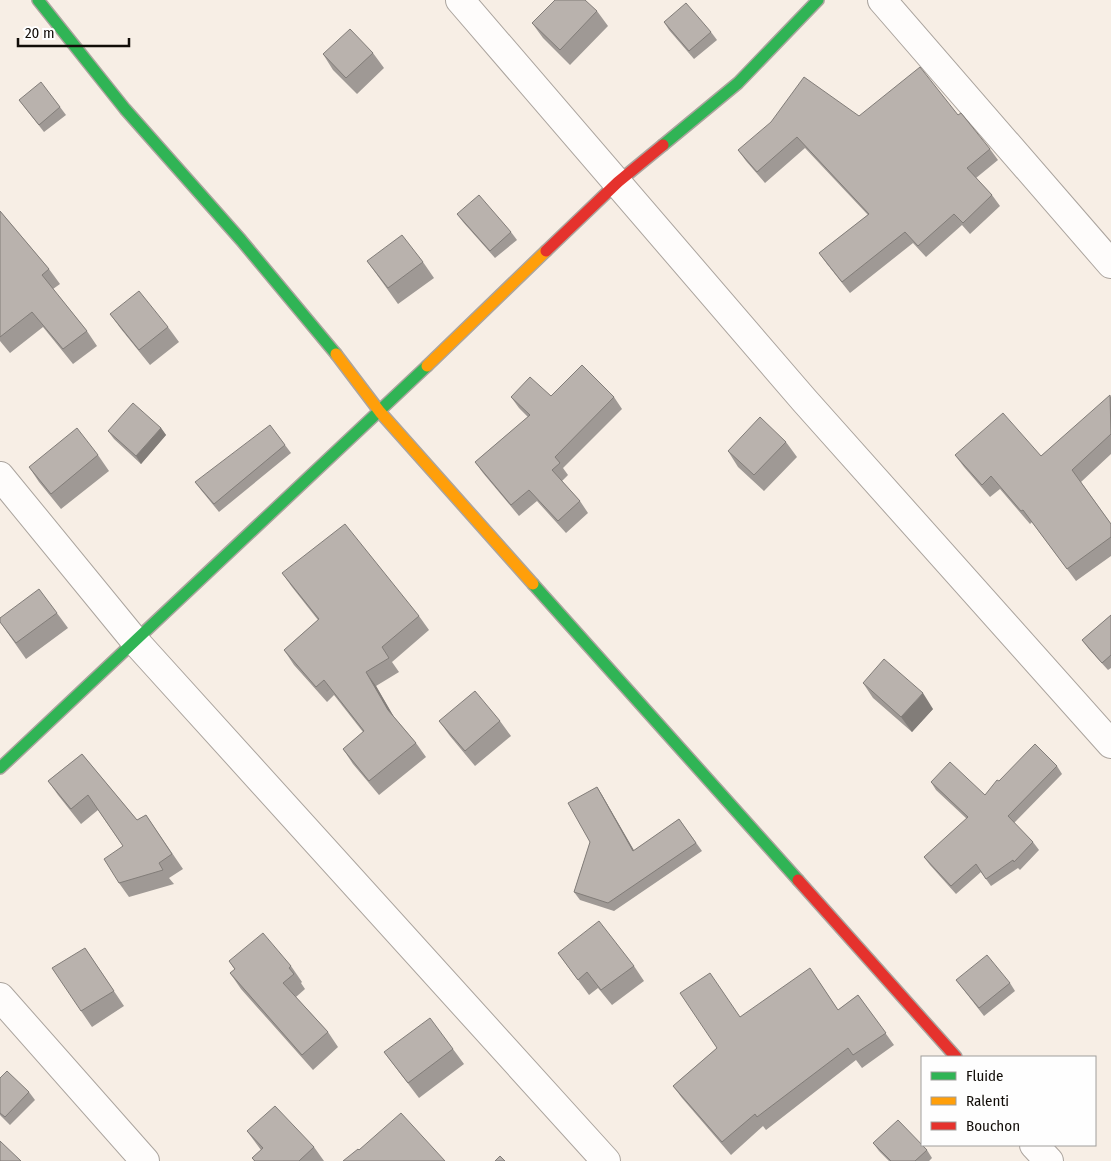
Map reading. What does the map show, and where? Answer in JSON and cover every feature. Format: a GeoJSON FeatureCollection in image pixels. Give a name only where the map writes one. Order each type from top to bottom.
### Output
{"type":"FeatureCollection","features":[{"type":"Feature","properties":{"kind":"street"},"geometry":{"type":"LineString","coordinates":[[38,0],[125,110],[240,240],[331,347],[380,412],[955,1056]]}},
{"type":"Feature","properties":{"kind":"street"},"geometry":{"type":"LineString","coordinates":[[460,0],[804,400],[1111,744]]}},
{"type":"Feature","properties":{"kind":"street"},"geometry":{"type":"LineString","coordinates":[[0,768],[380,412],[618,182],[738,83],[818,0]]}},
{"type":"Feature","properties":{"kind":"street"},"geometry":{"type":"LineString","coordinates":[[882,0],[1111,264]]}},
{"type":"Feature","properties":{"kind":"street"},"geometry":{"type":"LineString","coordinates":[[0,476],[135,641],[606,1161]]}},
{"type":"Feature","properties":{"kind":"street"},"geometry":{"type":"LineString","coordinates":[[0,997],[145,1161]]}},
{"type":"Feature","properties":{"kind":"street"},"geometry":{"type":"LineString","coordinates":[[1035,1146],[1049,1161]]}},
{"type":"Feature","properties":{"kind":"building"},"geometry":{"type":"Polygon","coordinates":[[[555,0],[585,0],[597,11],[560,50],[532,23],[555,0]]]}},
{"type":"Feature","properties":{"kind":"building"},"geometry":{"type":"Polygon","coordinates":[[[686,3],[711,32],[689,51],[664,22],[686,3]]]}},
{"type":"Feature","properties":{"kind":"building"},"geometry":{"type":"Polygon","coordinates":[[[350,29],[373,53],[346,78],[323,54],[350,29]]]}},
{"type":"Feature","properties":{"kind":"building"},"geometry":{"type":"Polygon","coordinates":[[[920,67],[958,115],[961,113],[990,149],[967,168],[992,195],[963,223],[954,214],[918,246],[905,232],[842,282],[819,253],[869,214],[797,137],[757,172],[738,150],[771,122],[804,77],[859,116],[920,67]]]}},
{"type":"Feature","properties":{"kind":"building"},"geometry":{"type":"Polygon","coordinates":[[[41,82],[60,107],[39,125],[19,100],[41,82]]]}},
{"type":"Feature","properties":{"kind":"building"},"geometry":{"type":"Polygon","coordinates":[[[479,195],[511,232],[490,251],[457,214],[479,195]]]}},
{"type":"Feature","properties":{"kind":"building"},"geometry":{"type":"Polygon","coordinates":[[[0,211],[49,269],[42,275],[87,331],[63,349],[32,312],[0,337],[0,211]]]}},
{"type":"Feature","properties":{"kind":"building"},"geometry":{"type":"Polygon","coordinates":[[[402,235],[423,262],[388,288],[367,261],[402,235]]]}},
{"type":"Feature","properties":{"kind":"building"},"geometry":{"type":"Polygon","coordinates":[[[139,291],[168,327],[139,350],[110,314],[139,291]]]}},
{"type":"Feature","properties":{"kind":"building"},"geometry":{"type":"Polygon","coordinates":[[[582,365],[614,397],[555,457],[560,463],[552,470],[580,501],[558,521],[529,490],[511,505],[475,462],[530,415],[511,397],[530,377],[551,396],[582,365]]]}},
{"type":"Feature","properties":{"kind":"building"},"geometry":{"type":"Polygon","coordinates":[[[1110,395],[1111,434],[1072,470],[1111,524],[1111,537],[1067,569],[1023,510],[1021,511],[991,476],[982,485],[955,455],[1003,413],[1041,456],[1110,395]]]}},
{"type":"Feature","properties":{"kind":"building"},"geometry":{"type":"Polygon","coordinates":[[[133,403],[161,428],[136,456],[108,431],[133,403]]]}},
{"type":"Feature","properties":{"kind":"building"},"geometry":{"type":"Polygon","coordinates":[[[760,417],[786,442],[754,475],[728,451],[760,417]]]}},
{"type":"Feature","properties":{"kind":"building"},"geometry":{"type":"Polygon","coordinates":[[[270,425],[285,445],[214,504],[195,482],[270,425]]]}},
{"type":"Feature","properties":{"kind":"building"},"geometry":{"type":"Polygon","coordinates":[[[77,428],[98,455],[51,494],[29,467],[77,428]]]}},
{"type":"Feature","properties":{"kind":"building"},"geometry":{"type":"Polygon","coordinates":[[[345,524],[419,616],[382,647],[389,658],[366,672],[388,710],[416,743],[369,781],[343,749],[364,731],[324,680],[316,687],[284,650],[319,619],[282,573],[345,524]]]}},
{"type":"Feature","properties":{"kind":"building"},"geometry":{"type":"Polygon","coordinates":[[[39,589],[57,613],[16,643],[0,622],[0,618],[39,589]]]}},
{"type":"Feature","properties":{"kind":"building"},"geometry":{"type":"Polygon","coordinates":[[[1111,615],[1111,655],[1102,663],[1082,640],[1111,615]]]}},
{"type":"Feature","properties":{"kind":"building"},"geometry":{"type":"Polygon","coordinates":[[[884,659],[923,693],[901,717],[863,683],[884,659]]]}},
{"type":"Feature","properties":{"kind":"building"},"geometry":{"type":"Polygon","coordinates":[[[475,691],[500,721],[465,751],[439,721],[475,691]]]}},
{"type":"Feature","properties":{"kind":"building"},"geometry":{"type":"Polygon","coordinates":[[[1035,744],[1057,766],[1008,816],[1033,842],[1014,862],[1013,860],[986,879],[976,864],[951,886],[924,857],[968,817],[931,782],[950,762],[985,795],[997,780],[999,781],[1035,744]]]}},
{"type":"Feature","properties":{"kind":"building"},"geometry":{"type":"Polygon","coordinates":[[[82,754],[137,820],[146,815],[172,854],[159,863],[163,870],[119,883],[104,859],[123,846],[88,795],[71,809],[48,781],[82,754]]]}},
{"type":"Feature","properties":{"kind":"building"},"geometry":{"type":"Polygon","coordinates":[[[597,787],[633,851],[679,819],[696,843],[608,903],[574,892],[590,842],[568,803],[597,787]]]}},
{"type":"Feature","properties":{"kind":"building"},"geometry":{"type":"Polygon","coordinates":[[[599,921],[634,966],[601,990],[587,972],[578,980],[558,953],[599,921]]]}},
{"type":"Feature","properties":{"kind":"building"},"geometry":{"type":"Polygon","coordinates":[[[263,933],[291,966],[289,968],[294,974],[283,983],[328,1032],[302,1055],[230,973],[235,969],[229,961],[263,933]]]}},
{"type":"Feature","properties":{"kind":"building"},"geometry":{"type":"Polygon","coordinates":[[[85,948],[114,991],[81,1011],[52,968],[85,948]]]}},
{"type":"Feature","properties":{"kind":"building"},"geometry":{"type":"Polygon","coordinates":[[[987,955],[1010,983],[979,1008],[956,980],[987,955]]]}},
{"type":"Feature","properties":{"kind":"building"},"geometry":{"type":"Polygon","coordinates":[[[810,968],[838,1010],[858,995],[886,1033],[853,1055],[848,1048],[757,1117],[755,1114],[722,1142],[673,1086],[717,1048],[680,993],[710,973],[740,1017],[810,968]]]}},
{"type":"Feature","properties":{"kind":"building"},"geometry":{"type":"Polygon","coordinates":[[[430,1018],[453,1049],[408,1083],[384,1052],[430,1018]]]}},
{"type":"Feature","properties":{"kind":"building"},"geometry":{"type":"Polygon","coordinates":[[[7,1071],[29,1092],[5,1117],[0,1113],[0,1078],[7,1071]]]}},
{"type":"Feature","properties":{"kind":"building"},"geometry":{"type":"Polygon","coordinates":[[[275,1106],[314,1147],[299,1161],[255,1161],[252,1158],[263,1148],[247,1131],[275,1106]]]}},
{"type":"Feature","properties":{"kind":"building"},"geometry":{"type":"Polygon","coordinates":[[[401,1113],[445,1161],[343,1161],[359,1150],[401,1113]]]}},
{"type":"Feature","properties":{"kind":"building"},"geometry":{"type":"Polygon","coordinates":[[[898,1120],[921,1146],[927,1150],[915,1161],[891,1161],[873,1143],[898,1120]]]}},
{"type":"Feature","properties":{"kind":"building"},"geometry":{"type":"Polygon","coordinates":[[[0,1141],[21,1161],[0,1161],[0,1141]]]}},
{"type":"Feature","properties":{"kind":"building"},"geometry":{"type":"Polygon","coordinates":[[[500,1156],[505,1161],[495,1161],[500,1156]]]}},
{"type":"Feature","properties":{"kind":"traffic: fast"},"geometry":{"type":"LineString","coordinates":[[38,0],[125,109],[241,240],[336,354]]}},
{"type":"Feature","properties":{"kind":"traffic: fast"},"geometry":{"type":"LineString","coordinates":[[663,145],[738,83],[818,0]]}},
{"type":"Feature","properties":{"kind":"traffic: fast"},"geometry":{"type":"LineString","coordinates":[[0,768],[427,366]]}},
{"type":"Feature","properties":{"kind":"traffic: fast"},"geometry":{"type":"LineString","coordinates":[[533,584],[798,880]]}},
{"type":"Feature","properties":{"kind":"traffic: slow"},"geometry":{"type":"LineString","coordinates":[[427,366],[546,251]]}},
{"type":"Feature","properties":{"kind":"traffic: slow"},"geometry":{"type":"LineString","coordinates":[[336,354],[380,412],[533,584]]}},
{"type":"Feature","properties":{"kind":"traffic: jam"},"geometry":{"type":"LineString","coordinates":[[546,251],[618,182],[663,145]]}},
{"type":"Feature","properties":{"kind":"traffic: jam"},"geometry":{"type":"LineString","coordinates":[[798,880],[955,1056]]}}]}
